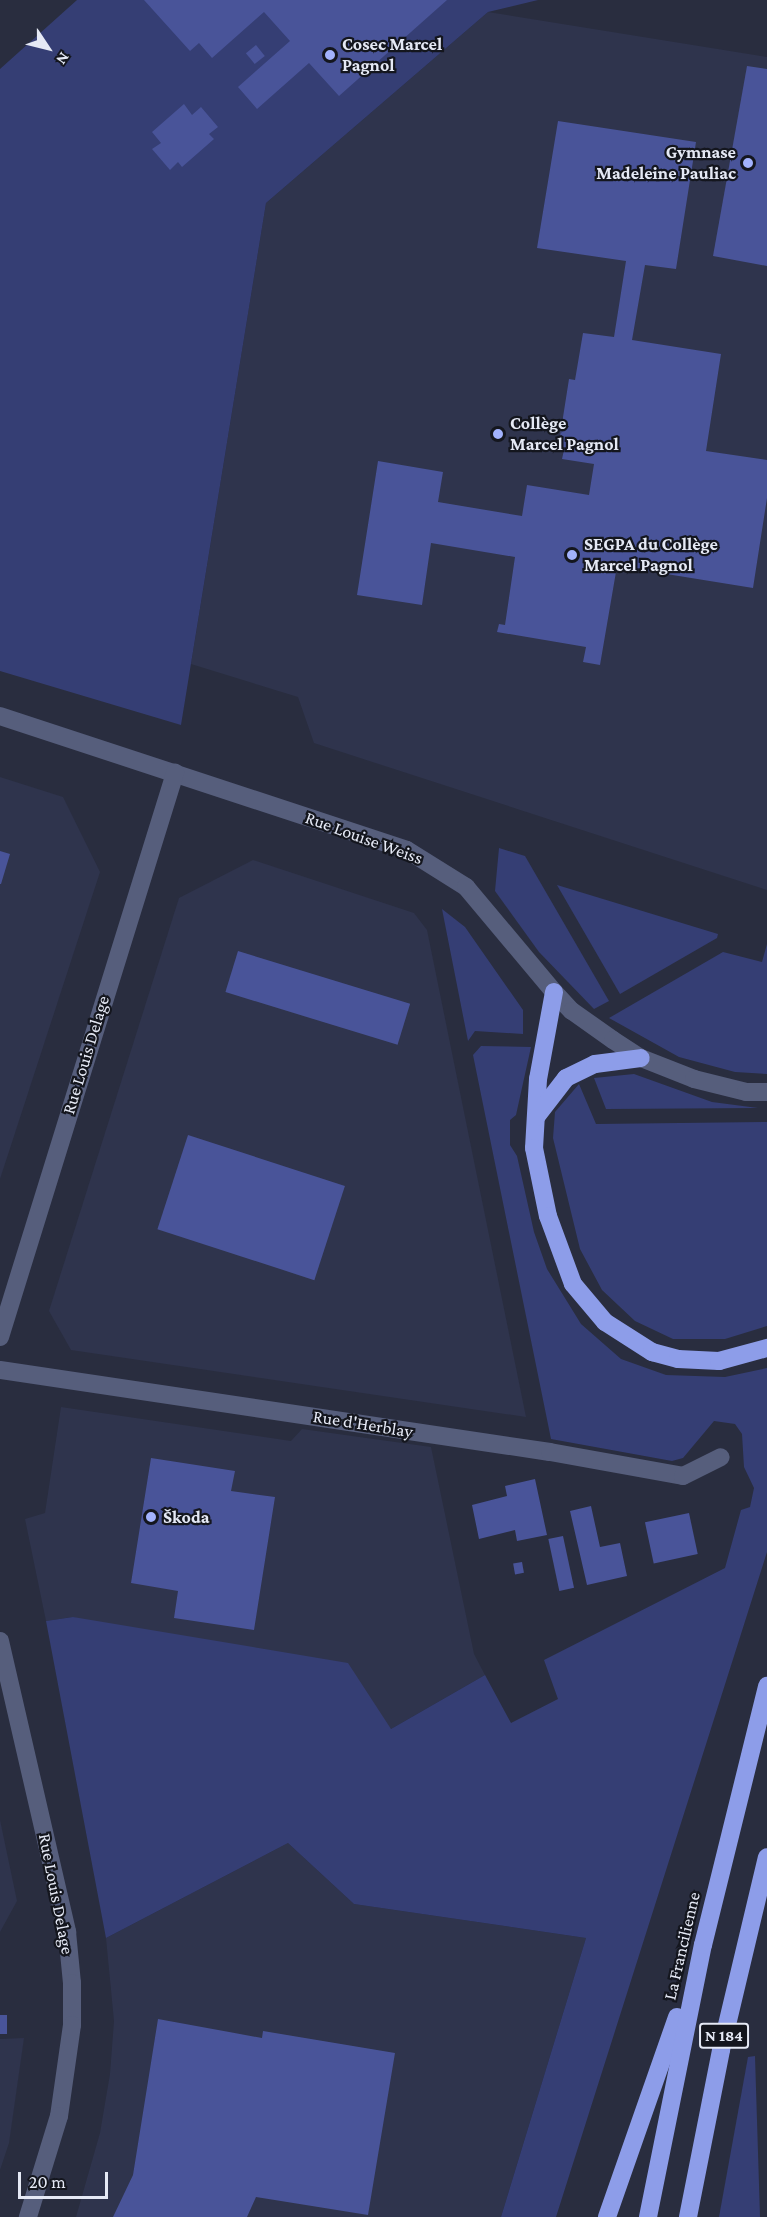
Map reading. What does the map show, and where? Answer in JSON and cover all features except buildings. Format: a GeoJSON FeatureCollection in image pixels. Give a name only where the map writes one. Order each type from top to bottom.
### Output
{"type":"FeatureCollection","features":[{"type":"Feature","properties":{"kind":"highway"},"geometry":{"type":"LineString","coordinates":[[554,992],[534,1121],[537,1169],[564,1265],[588,1305],[605,1322],[635,1344],[678,1359],[719,1361],[767,1348]]}},
{"type":"Feature","properties":{"kind":"highway"},"geometry":{"type":"LineString","coordinates":[[534,1121],[566,1078],[605,1062],[641,1058]]}},
{"type":"Feature","properties":{"kind":"highway","name":"La Francilienne"},"geometry":{"type":"LineString","coordinates":[[648,2217],[703,1945],[767,1686]]}},
{"type":"Feature","properties":{"kind":"highway","name":"N 184"},"geometry":{"type":"LineString","coordinates":[[688,2217],[721,2050],[767,1857]]}},
{"type":"Feature","properties":{"kind":"highway"},"geometry":{"type":"LineString","coordinates":[[607,2217],[703,1945]]}},
{"type":"Feature","properties":{"kind":"street","name":"Rue Louise Weiss"},"geometry":{"type":"LineString","coordinates":[[0,716],[371,838],[426,861],[481,901],[554,992],[589,1024],[641,1058],[694,1079],[746,1092],[767,1092]]}},
{"type":"Feature","properties":{"kind":"street","name":"Rue Louis Delage"},"geometry":{"type":"LineString","coordinates":[[0,1337],[175,773]]}},
{"type":"Feature","properties":{"kind":"street","name":"Rue d'Herblay"},"geometry":{"type":"LineString","coordinates":[[0,1370],[550,1452],[683,1476],[722,1457]]}},
{"type":"Feature","properties":{"kind":"street","name":"Rue Louis Delage"},"geometry":{"type":"LineString","coordinates":[[0,1641],[68,1932],[72,1983],[72,2025],[59,2116],[28,2217]]}},
{"type":"Feature","properties":{"kind":"shaded area"},"geometry":{"type":"Polygon","coordinates":[[[77,0],[538,0],[488,12],[266,203],[181,725],[0,671],[0,69],[77,0]]]}},
{"type":"Feature","properties":{"kind":"shaded area","name":"Collège Marcel Pagnol"},"geometry":{"type":"Polygon","coordinates":[[[488,12],[767,57],[767,890],[314,743],[298,697],[191,664],[266,203],[488,12]]]}},
{"type":"Feature","properties":{"kind":"shaded area"},"geometry":{"type":"Polygon","coordinates":[[[0,777],[63,797],[100,872],[0,1179],[0,777]]]}},
{"type":"Feature","properties":{"kind":"shaded area"},"geometry":{"type":"Polygon","coordinates":[[[499,848],[525,856],[609,1001],[594,1009],[539,952],[495,891],[499,848]]]}},
{"type":"Feature","properties":{"kind":"shaded area"},"geometry":{"type":"Polygon","coordinates":[[[253,860],[414,913],[427,930],[526,1417],[71,1350],[49,1311],[179,898],[253,860]]]}},
{"type":"Feature","properties":{"kind":"shaded area"},"geometry":{"type":"Polygon","coordinates":[[[557,885],[718,934],[717,938],[620,994],[557,885]]]}},
{"type":"Feature","properties":{"kind":"shaded area"},"geometry":{"type":"Polygon","coordinates":[[[442,909],[465,927],[523,1010],[523,1034],[475,1031],[468,1041],[442,909]]]}},
{"type":"Feature","properties":{"kind":"shaded area"},"geometry":{"type":"Polygon","coordinates":[[[767,944],[767,1074],[735,1072],[679,1057],[609,1018],[723,952],[762,962],[767,944]]]}},
{"type":"Feature","properties":{"kind":"shaded area"},"geometry":{"type":"Polygon","coordinates":[[[481,1046],[531,1047],[516,1115],[510,1120],[510,1145],[517,1156],[534,1232],[547,1269],[581,1324],[621,1359],[666,1375],[725,1377],[767,1368],[767,1552],[556,2217],[501,2217],[586,1938],[354,1904],[288,1843],[106,1938],[46,1621],[73,1617],[348,1663],[391,1729],[485,1675],[511,1723],[558,1699],[544,1660],[725,1568],[741,1510],[750,1507],[754,1488],[744,1467],[742,1434],[735,1424],[714,1421],[683,1458],[672,1461],[551,1439],[473,1055],[481,1046]]]}},
{"type":"Feature","properties":{"kind":"shaded area"},"geometry":{"type":"Polygon","coordinates":[[[634,1074],[712,1102],[758,1108],[606,1109],[594,1078],[634,1074]]]}},
{"type":"Feature","properties":{"kind":"shaded area"},"geometry":{"type":"Polygon","coordinates":[[[579,1084],[596,1124],[767,1122],[767,1326],[725,1339],[673,1339],[635,1321],[602,1290],[580,1249],[553,1138],[555,1112],[579,1084]]]}},
{"type":"Feature","properties":{"kind":"shaded area"},"geometry":{"type":"Polygon","coordinates":[[[61,1407],[291,1441],[302,1429],[431,1447],[474,1654],[485,1675],[391,1729],[73,1617],[46,1621],[25,1519],[45,1513],[61,1407]]]}},
{"type":"Feature","properties":{"kind":"shaded area"},"geometry":{"type":"Polygon","coordinates":[[[0,1820],[17,1901],[0,1932],[0,1820]]]}},
{"type":"Feature","properties":{"kind":"shaded area"},"geometry":{"type":"Polygon","coordinates":[[[288,1843],[354,1904],[586,1938],[501,2217],[76,2217],[100,2133],[110,2074],[114,2021],[106,1938],[288,1843]]]}},
{"type":"Feature","properties":{"kind":"shaded area"},"geometry":{"type":"Polygon","coordinates":[[[24,2038],[9,2143],[0,2170],[0,2039],[24,2038]]]}},
{"type":"Feature","properties":{"kind":"shaded area"},"geometry":{"type":"Polygon","coordinates":[[[755,2056],[760,2217],[719,2217],[748,2057],[755,2056]]]}},
{"type":"Feature","properties":{"kind":"place","name":"Cosec Marcel Pagnol"},"geometry":{"type":"Point","coordinates":[330,55]}},
{"type":"Feature","properties":{"kind":"place","name":"Gymnase Madeleine Pauliac"},"geometry":{"type":"Point","coordinates":[748,163]}},
{"type":"Feature","properties":{"kind":"place","name":"Collège Marcel Pagnol"},"geometry":{"type":"Point","coordinates":[498,434]}},
{"type":"Feature","properties":{"kind":"place","name":"SEGPA du Collège Marcel Pagnol"},"geometry":{"type":"Point","coordinates":[572,555]}},
{"type":"Feature","properties":{"kind":"place","name":"Škoda"},"geometry":{"type":"Point","coordinates":[151,1517]}}]}
